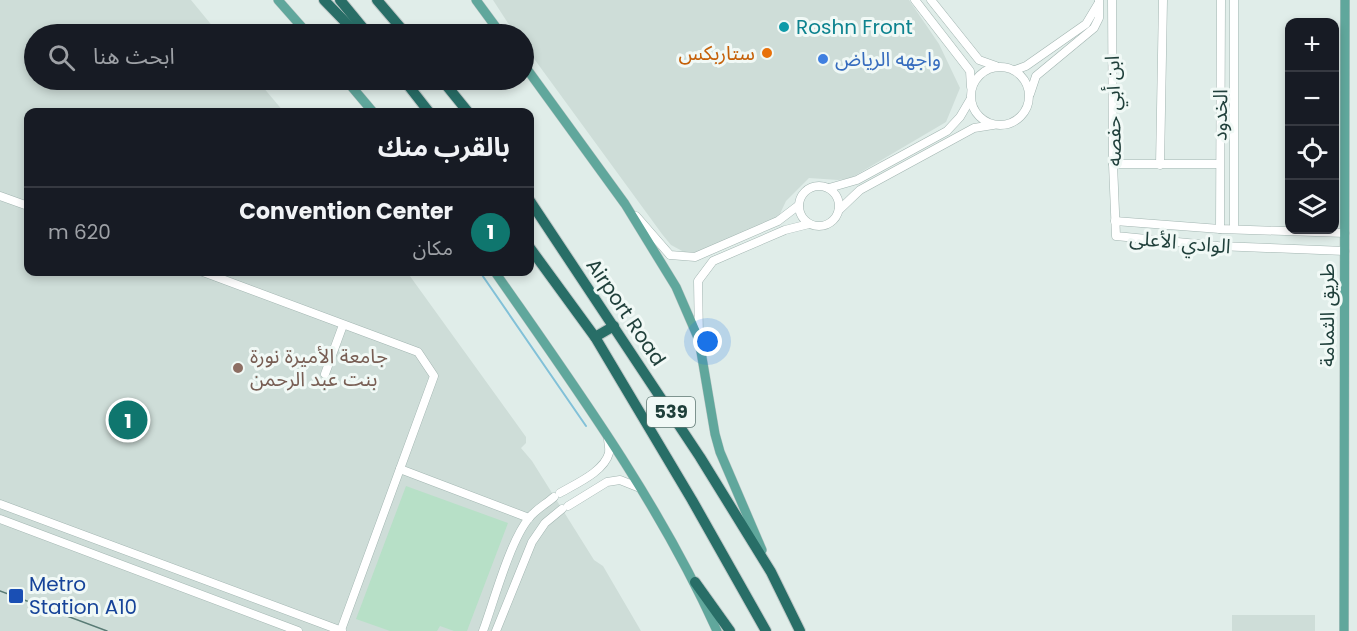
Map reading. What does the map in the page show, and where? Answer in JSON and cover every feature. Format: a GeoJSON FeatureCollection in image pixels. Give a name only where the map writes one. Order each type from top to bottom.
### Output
{"type":"FeatureCollection","features":[{"type":"Feature","properties":{"kind":"highway"},"geometry":{"type":"LineString","coordinates":[[324,0],[347,24]]}},
{"type":"Feature","properties":{"kind":"highway"},"geometry":{"type":"LineString","coordinates":[[340,0],[360,24]]}},
{"type":"Feature","properties":{"kind":"highway"},"geometry":{"type":"LineString","coordinates":[[377,0],[397,24]]}},
{"type":"Feature","properties":{"kind":"highway"},"geometry":{"type":"LineString","coordinates":[[412,90],[426,108]]}},
{"type":"Feature","properties":{"kind":"highway"},"geometry":{"type":"LineString","coordinates":[[450,90],[465,108]]}},
{"type":"Feature","properties":{"kind":"highway","name":"Airport Road"},"geometry":{"type":"LineString","coordinates":[[534,207],[700,457],[771,572],[800,631]]}},
{"type":"Feature","properties":{"kind":"highway","name":"Airport Road"},"geometry":{"type":"LineString","coordinates":[[534,253],[595,337],[692,500],[766,631]]}},
{"type":"Feature","properties":{"kind":"highway"},"geometry":{"type":"LineString","coordinates":[[595,337],[614,326]]}},
{"type":"Feature","properties":{"kind":"highway"},"geometry":{"type":"LineString","coordinates":[[695,582],[730,631]]}},
{"type":"Feature","properties":{"kind":"main road"},"geometry":{"type":"LineString","coordinates":[[278,0],[299,24]]}},
{"type":"Feature","properties":{"kind":"main road"},"geometry":{"type":"LineString","coordinates":[[476,0],[494,24]]}},
{"type":"Feature","properties":{"kind":"main road","name":"طريق الثمامة"},"geometry":{"type":"LineString","coordinates":[[1344,631],[1345,0]]}},
{"type":"Feature","properties":{"kind":"main road"},"geometry":{"type":"LineString","coordinates":[[534,79],[625,204],[676,287],[699,340],[720,452],[771,572]]}},
{"type":"Feature","properties":{"kind":"main road"},"geometry":{"type":"LineString","coordinates":[[354,90],[370,108]]}},
{"type":"Feature","properties":{"kind":"main road"},"geometry":{"type":"LineString","coordinates":[[498,276],[606,431],[695,582],[717,631]]}},
{"type":"Feature","properties":{"kind":"street"},"geometry":{"type":"LineString","coordinates":[[915,0],[970,71],[970,100],[973,109],[979,117],[996,125]]}},
{"type":"Feature","properties":{"kind":"street"},"geometry":{"type":"LineString","coordinates":[[931,0],[979,60],[1015,70],[1023,77],[1029,95]]}},
{"type":"Feature","properties":{"kind":"street","name":"ابن أبي حفصه"},"geometry":{"type":"LineString","coordinates":[[1112,0],[1115,221]]}},
{"type":"Feature","properties":{"kind":"street"},"geometry":{"type":"LineString","coordinates":[[1160,165],[1162,0]]}},
{"type":"Feature","properties":{"kind":"street","name":"الخدود"},"geometry":{"type":"LineString","coordinates":[[1220,229],[1221,0]]}},
{"type":"Feature","properties":{"kind":"street","name":"الخدود"},"geometry":{"type":"LineString","coordinates":[[1234,0],[1234,229]]}},
{"type":"Feature","properties":{"kind":"street"},"geometry":{"type":"LineString","coordinates":[[1015,70],[1026,66],[1086,24],[1099,1]]}},
{"type":"Feature","properties":{"kind":"street"},"geometry":{"type":"LineString","coordinates":[[699,340],[698,281],[713,261],[785,230],[809,224],[816,226],[829,224],[839,210],[861,190],[974,128],[1015,121],[1023,114],[1036,76],[1094,28],[1099,18],[1099,1]]}},
{"type":"Feature","properties":{"kind":"street"},"geometry":{"type":"LineString","coordinates":[[971,90],[980,74],[996,66]]}},
{"type":"Feature","properties":{"kind":"street"},"geometry":{"type":"LineString","coordinates":[[828,188],[857,180],[946,131],[960,117],[970,100]]}},
{"type":"Feature","properties":{"kind":"street"},"geometry":{"type":"LineString","coordinates":[[1113,164],[1219,164]]}},
{"type":"Feature","properties":{"kind":"street"},"geometry":{"type":"LineString","coordinates":[[809,224],[801,214],[799,205],[802,195],[807,190],[820,185],[828,188],[837,195],[839,210]]}},
{"type":"Feature","properties":{"kind":"street"},"geometry":{"type":"LineString","coordinates":[[0,196],[24,205]]}},
{"type":"Feature","properties":{"kind":"street"},"geometry":{"type":"LineString","coordinates":[[625,204],[669,255],[694,257],[778,221],[799,205]]}},
{"type":"Feature","properties":{"kind":"street","name":"الوادي الأعلى"},"geometry":{"type":"LineString","coordinates":[[1345,233],[1220,229],[1115,221],[1116,237],[1218,246],[1345,251]]}},
{"type":"Feature","properties":{"kind":"street"},"geometry":{"type":"LineString","coordinates":[[0,504],[342,631],[434,376],[418,352],[214,276]]}},
{"type":"Feature","properties":{"kind":"street"},"geometry":{"type":"LineString","coordinates":[[324,374],[343,325]]}},
{"type":"Feature","properties":{"kind":"street"},"geometry":{"type":"LineString","coordinates":[[483,631],[512,551],[529,518],[557,495],[596,471],[606,460],[610,451],[606,431]]}},
{"type":"Feature","properties":{"kind":"street"},"geometry":{"type":"LineString","coordinates":[[400,469],[529,518]]}},
{"type":"Feature","properties":{"kind":"street"},"geometry":{"type":"LineString","coordinates":[[496,631],[532,542],[545,523],[607,482],[620,480],[640,488]]}},
{"type":"Feature","properties":{"kind":"street"},"geometry":{"type":"LineString","coordinates":[[0,519],[298,631]]}},
{"type":"Feature","properties":{"kind":"shaded area","name":"جامعة الأميرة نورة بنت عبد الرحمن"},"geometry":{"type":"Polygon","coordinates":[[[0,0],[191,0],[211,24],[24,24],[24,90],[265,90],[281,108],[24,108],[24,276],[410,276],[526,437],[526,443],[521,448],[532,461],[594,560],[603,566],[641,631],[0,631],[0,0]]]}},
{"type":"Feature","properties":{"kind":"shaded area","name":"واجهه الرياض"},"geometry":{"type":"Polygon","coordinates":[[[493,0],[909,0],[939,44],[960,88],[946,122],[851,178],[838,180],[809,178],[786,201],[778,218],[699,252],[686,253],[671,245],[662,234],[534,59],[534,24],[509,24],[493,0]]]}},
{"type":"Feature","properties":{"kind":"shaded area"},"geometry":{"type":"Polygon","coordinates":[[[1232,615],[1315,615],[1315,631],[1232,631],[1232,615]]]}},
{"type":"Feature","properties":{"kind":"green space"},"geometry":{"type":"Polygon","coordinates":[[[406,486],[508,523],[467,631],[454,631],[440,626],[437,631],[390,631],[356,619],[406,486]]]}},
{"type":"Feature","properties":{"kind":"waterway"},"geometry":{"type":"LineString","coordinates":[[483,276],[586,426]]}},
{"type":"Feature","properties":{"kind":"tram line"},"geometry":{"type":"LineString","coordinates":[[0,591],[107,631]]}},
{"type":"Feature","properties":{"kind":"place","name":"Roshn Front"},"geometry":{"type":"Point","coordinates":[784,27]}},
{"type":"Feature","properties":{"kind":"place","name":"ستاربكس"},"geometry":{"type":"Point","coordinates":[767,53]}},
{"type":"Feature","properties":{"kind":"place","name":"واجهه الرياض"},"geometry":{"type":"Point","coordinates":[823,59]}},
{"type":"Feature","properties":{"kind":"place","name":"جامعة الأميرة نورة بنت عبد الرحمن"},"geometry":{"type":"Point","coordinates":[238,368]}},
{"type":"Feature","properties":{"kind":"place","name":"Convention Center"},"geometry":{"type":"Point","coordinates":[128,420]}},
{"type":"Feature","properties":{"kind":"place","name":"Metro Station A10"},"geometry":{"type":"Point","coordinates":[16,596]}}]}
